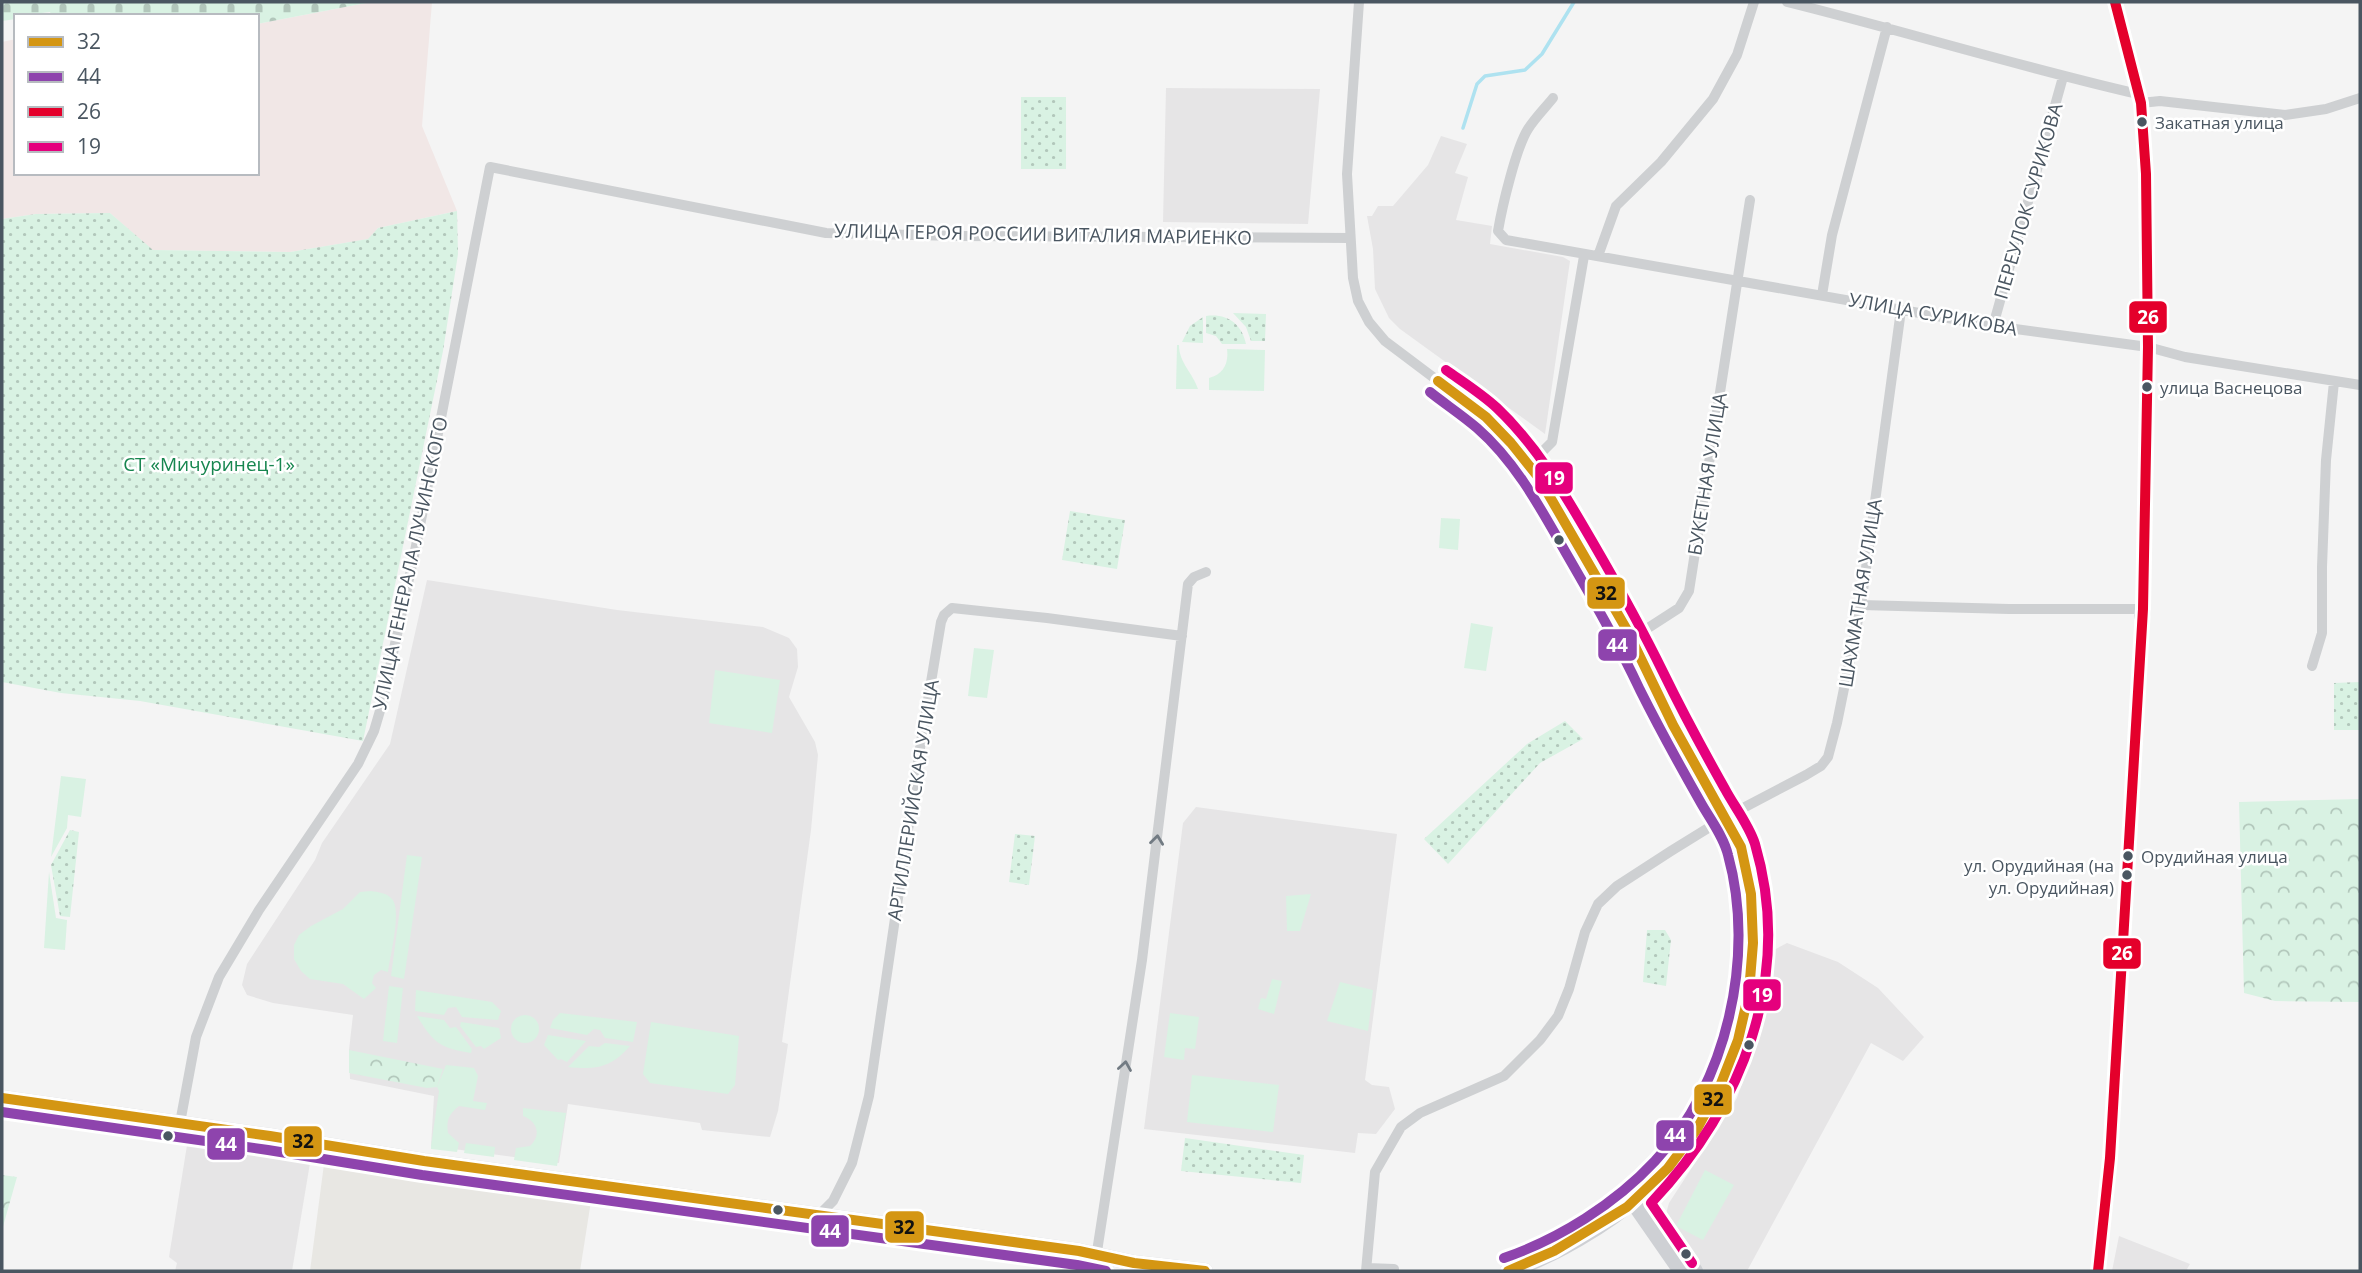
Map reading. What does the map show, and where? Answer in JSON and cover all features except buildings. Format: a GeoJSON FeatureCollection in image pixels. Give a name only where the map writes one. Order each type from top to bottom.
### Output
{"type":"FeatureCollection","features":[{"type":"Feature","properties":{"kind":"main road"},"geometry":{"type":"LineString","coordinates":[[2,1098],[424,1161],[820,1215],[1095,1263],[1134,1263],[1205,1271]]}},
{"type":"Feature","properties":{"kind":"main road"},"geometry":{"type":"LineString","coordinates":[[1508,1271],[1527,1265],[1556,1250],[1637,1198]]}},
{"type":"Feature","properties":{"kind":"main road"},"geometry":{"type":"LineString","coordinates":[[1637,1198],[1681,1271]]}},
{"type":"Feature","properties":{"kind":"main road"},"geometry":{"type":"LineString","coordinates":[[1637,1198],[1695,1271]]}},
{"type":"Feature","properties":{"kind":"street"},"geometry":{"type":"LineString","coordinates":[[1359,2],[1347,174],[1353,278],[1358,301],[1369,322],[1385,341],[1486,417],[1529,465],[1561,513],[1631,639],[1673,725],[1726,817],[1741,848],[1752,892],[1754,944],[1745,1015],[1734,1054],[1710,1104],[1688,1140],[1666,1169],[1637,1198]]}},
{"type":"Feature","properties":{"kind":"street"},"geometry":{"type":"LineString","coordinates":[[1598,256],[1616,206],[1661,162],[1713,99],[1737,55],[1754,2]]}},
{"type":"Feature","properties":{"kind":"street"},"geometry":{"type":"LineString","coordinates":[[1787,2],[1887,27],[2139,98],[2285,115],[2326,108],[2360,98]]}},
{"type":"Feature","properties":{"kind":"street"},"geometry":{"type":"LineString","coordinates":[[1822,295],[1832,235],[1887,27]]}},
{"type":"Feature","properties":{"kind":"street","name":"ПЕРЕУЛОК СУРИКОВА"},"geometry":{"type":"LineString","coordinates":[[1993,326],[2063,77]]}},
{"type":"Feature","properties":{"kind":"street","name":"УЛИЦА СУРИКОВА"},"geometry":{"type":"LineString","coordinates":[[1553,97],[1527,131],[1518,155],[1498,230],[1506,240],[1584,256],[1598,256],[1993,326],[2148,347],[2185,357],[2360,385]]}},
{"type":"Feature","properties":{"kind":"street","name":"УЛИЦА ГЕРОЯ РОССИИ ВИТАЛИЯ МАРИЕНКО"},"geometry":{"type":"LineString","coordinates":[[490,167],[826,233],[1350,238]]}},
{"type":"Feature","properties":{"kind":"street","name":"УЛИЦА ГЕНЕРАЛА ЛУЧИНСКОГО"},"geometry":{"type":"LineString","coordinates":[[180,1123],[196,1037],[219,976],[259,910],[358,764],[374,731],[415,551],[490,167]]}},
{"type":"Feature","properties":{"kind":"street","name":"БУКЕТНАЯ УЛИЦА"},"geometry":{"type":"LineString","coordinates":[[1631,639],[1679,608],[1689,591],[1750,200]]}},
{"type":"Feature","properties":{"kind":"street"},"geometry":{"type":"LineString","coordinates":[[1529,465],[1552,442],[1584,256]]}},
{"type":"Feature","properties":{"kind":"street","name":"ШАХМАТНАЯ УЛИЦА"},"geometry":{"type":"LineString","coordinates":[[1366,1270],[1375,1172],[1401,1126],[1420,1112],[1504,1076],[1525,1056],[1558,1016],[1569,989],[1585,932],[1598,904],[1618,886],[1726,817],[1821,766],[1828,757],[1838,723],[1861,605],[1901,310]]}},
{"type":"Feature","properties":{"kind":"street"},"geometry":{"type":"LineString","coordinates":[[2312,666],[2322,634],[2326,460],[2334,382]]}},
{"type":"Feature","properties":{"kind":"street"},"geometry":{"type":"LineString","coordinates":[[1095,1263],[1142,960],[1188,584],[1194,577],[1206,572]]}},
{"type":"Feature","properties":{"kind":"street"},"geometry":{"type":"LineString","coordinates":[[1861,605],[2143,613]]}},
{"type":"Feature","properties":{"kind":"street","name":"АРТИЛЛЕРИЙСКАЯ УЛИЦА"},"geometry":{"type":"LineString","coordinates":[[820,1215],[833,1200],[852,1163],[869,1096],[920,748],[944,615],[952,608],[1182,636]]}},
{"type":"Feature","properties":{"kind":"street"},"geometry":{"type":"LineString","coordinates":[[1366,1270],[1394,1269]]}},
{"type":"Feature","properties":{"kind":"shaded area"},"geometry":{"type":"Polygon","coordinates":[[[371,2],[432,2],[422,126],[457,211],[378,228],[369,239],[290,252],[152,250],[110,213],[36,214],[2,219],[2,42],[14,39],[14,175],[259,175],[259,24],[371,2]]]}},
{"type":"Feature","properties":{"kind":"shaded area"},"geometry":{"type":"Polygon","coordinates":[[[1166,88],[1320,89],[1308,224],[1163,222],[1166,88]]]}},
{"type":"Feature","properties":{"kind":"shaded area"},"geometry":{"type":"Polygon","coordinates":[[[1441,136],[1467,144],[1455,173],[1468,177],[1456,220],[1492,226],[1490,244],[1563,257],[1570,261],[1545,434],[1400,329],[1389,318],[1375,289],[1373,249],[1367,216],[1372,216],[1378,206],[1393,206],[1428,165],[1441,136]]]}},
{"type":"Feature","properties":{"kind":"shaded area"},"geometry":{"type":"Polygon","coordinates":[[[427,580],[617,610],[763,627],[789,638],[797,649],[798,667],[789,697],[815,742],[818,755],[811,830],[782,1042],[788,1044],[778,1111],[770,1137],[702,1130],[700,1123],[568,1104],[559,1163],[431,1146],[434,1096],[350,1079],[349,1050],[353,1015],[273,1003],[247,995],[242,985],[247,964],[315,860],[322,843],[390,744],[427,580]]]}},
{"type":"Feature","properties":{"kind":"shaded area"},"geometry":{"type":"Polygon","coordinates":[[[1196,807],[1397,834],[1365,1080],[1372,1085],[1389,1087],[1395,1109],[1376,1134],[1358,1133],[1355,1153],[1144,1129],[1183,823],[1196,807]]]}},
{"type":"Feature","properties":{"kind":"shaded area"},"geometry":{"type":"Polygon","coordinates":[[[1787,943],[1838,962],[1878,988],[1924,1037],[1903,1061],[1871,1043],[1747,1271],[1703,1271],[1665,1217],[1669,1203],[1737,1098],[1751,1059],[1759,1004],[1774,950],[1787,943]]]}},
{"type":"Feature","properties":{"kind":"shaded area"},"geometry":{"type":"Polygon","coordinates":[[[188,1139],[310,1163],[292,1271],[175,1271],[177,1263],[169,1257],[188,1139]]]}},
{"type":"Feature","properties":{"kind":"shaded area"},"geometry":{"type":"Polygon","coordinates":[[[324,1164],[487,1189],[591,1201],[580,1271],[310,1271],[324,1164]]]}},
{"type":"Feature","properties":{"kind":"shaded area"},"geometry":{"type":"Polygon","coordinates":[[[2119,1236],[2190,1264],[2187,1269],[2189,1271],[2112,1271],[2119,1236]]]}},
{"type":"Feature","properties":{"kind":"green space"},"geometry":{"type":"Polygon","coordinates":[[[2,2],[371,2],[259,24],[259,14],[50,12],[14,14],[14,19],[2,21],[2,2]]]}},
{"type":"Feature","properties":{"kind":"green space"},"geometry":{"type":"Polygon","coordinates":[[[1021,97],[1066,97],[1066,169],[1021,169],[1021,97]]]}},
{"type":"Feature","properties":{"kind":"green space","name":"СТ «Мичуринец-1»"},"geometry":{"type":"Polygon","coordinates":[[[457,211],[458,254],[443,351],[363,741],[140,701],[61,693],[2,682],[2,219],[36,214],[110,213],[153,250],[290,252],[368,239],[378,228],[457,211]]]}},
{"type":"Feature","properties":{"kind":"green space"},"geometry":{"type":"Polygon","coordinates":[[[1233,313],[1266,314],[1265,341],[1251,341],[1246,327],[1233,313]]]}},
{"type":"Feature","properties":{"kind":"green space"},"geometry":{"type":"Polygon","coordinates":[[[1206,316],[1221,316],[1232,321],[1241,331],[1246,344],[1222,344],[1216,336],[1206,333],[1206,316]]]}},
{"type":"Feature","properties":{"kind":"green space"},"geometry":{"type":"Polygon","coordinates":[[[1203,317],[1203,343],[1182,342],[1190,326],[1203,317]]]}},
{"type":"Feature","properties":{"kind":"green space"},"geometry":{"type":"Polygon","coordinates":[[[1179,345],[1181,357],[1198,389],[1176,389],[1179,345]]]}},
{"type":"Feature","properties":{"kind":"green space"},"geometry":{"type":"Polygon","coordinates":[[[1227,349],[1265,350],[1264,391],[1209,390],[1209,378],[1218,374],[1226,364],[1227,349]]]}},
{"type":"Feature","properties":{"kind":"green space"},"geometry":{"type":"Polygon","coordinates":[[[1070,511],[1125,520],[1117,569],[1062,560],[1070,511]]]}},
{"type":"Feature","properties":{"kind":"green space"},"geometry":{"type":"Polygon","coordinates":[[[1441,518],[1460,519],[1458,550],[1439,548],[1441,518]]]}},
{"type":"Feature","properties":{"kind":"green space"},"geometry":{"type":"Polygon","coordinates":[[[1471,623],[1493,627],[1486,671],[1464,668],[1471,623]]]}},
{"type":"Feature","properties":{"kind":"green space"},"geometry":{"type":"Polygon","coordinates":[[[974,648],[994,650],[987,698],[968,696],[974,648]]]}},
{"type":"Feature","properties":{"kind":"green space"},"geometry":{"type":"Polygon","coordinates":[[[715,670],[780,680],[772,733],[709,723],[715,670]]]}},
{"type":"Feature","properties":{"kind":"green space"},"geometry":{"type":"Polygon","coordinates":[[[2360,682],[2360,730],[2334,730],[2334,683],[2360,682]]]}},
{"type":"Feature","properties":{"kind":"green space"},"geometry":{"type":"Polygon","coordinates":[[[1565,721],[1583,739],[1540,763],[1448,864],[1424,839],[1527,744],[1565,721]]]}},
{"type":"Feature","properties":{"kind":"green space"},"geometry":{"type":"Polygon","coordinates":[[[61,776],[86,779],[81,817],[68,815],[67,828],[51,857],[61,776]]]}},
{"type":"Feature","properties":{"kind":"green space"},"geometry":{"type":"Polygon","coordinates":[[[2360,799],[2360,1002],[2275,1001],[2244,993],[2239,802],[2360,799]]]}},
{"type":"Feature","properties":{"kind":"green space"},"geometry":{"type":"Polygon","coordinates":[[[70,830],[79,832],[70,917],[60,916],[51,865],[70,830]]]}},
{"type":"Feature","properties":{"kind":"green space"},"geometry":{"type":"Polygon","coordinates":[[[1015,834],[1035,836],[1029,885],[1009,882],[1015,834]]]}},
{"type":"Feature","properties":{"kind":"green space"},"geometry":{"type":"Polygon","coordinates":[[[407,855],[422,857],[404,979],[391,976],[407,855]]]}},
{"type":"Feature","properties":{"kind":"green space"},"geometry":{"type":"Polygon","coordinates":[[[49,872],[56,918],[67,920],[65,950],[44,948],[49,872]]]}},
{"type":"Feature","properties":{"kind":"green space"},"geometry":{"type":"Polygon","coordinates":[[[360,892],[385,894],[392,899],[396,923],[388,972],[381,970],[374,975],[372,983],[376,988],[364,999],[343,984],[310,979],[294,959],[294,945],[299,935],[311,926],[343,909],[360,892]]]}},
{"type":"Feature","properties":{"kind":"green space"},"geometry":{"type":"Polygon","coordinates":[[[1311,894],[1300,931],[1287,931],[1286,896],[1311,894]]]}},
{"type":"Feature","properties":{"kind":"green space"},"geometry":{"type":"Polygon","coordinates":[[[1647,930],[1665,930],[1671,940],[1666,986],[1643,982],[1647,930]]]}},
{"type":"Feature","properties":{"kind":"green space"},"geometry":{"type":"Polygon","coordinates":[[[1272,979],[1282,981],[1274,1014],[1258,1009],[1261,998],[1266,999],[1272,979]]]}},
{"type":"Feature","properties":{"kind":"green space"},"geometry":{"type":"Polygon","coordinates":[[[1340,982],[1373,990],[1368,1031],[1327,1021],[1340,982]]]}},
{"type":"Feature","properties":{"kind":"green space"},"geometry":{"type":"Polygon","coordinates":[[[389,986],[403,988],[397,1043],[383,1041],[389,986]]]}},
{"type":"Feature","properties":{"kind":"green space"},"geometry":{"type":"Polygon","coordinates":[[[416,990],[492,1002],[501,1011],[498,1020],[462,1017],[456,1007],[448,1008],[444,1015],[415,1011],[416,990]]]}},
{"type":"Feature","properties":{"kind":"green space"},"geometry":{"type":"Polygon","coordinates":[[[560,1013],[637,1022],[633,1042],[605,1038],[600,1030],[594,1029],[587,1035],[550,1028],[560,1013]]]}},
{"type":"Feature","properties":{"kind":"green space"},"geometry":{"type":"Polygon","coordinates":[[[1170,1013],[1199,1017],[1195,1049],[1185,1048],[1184,1060],[1164,1057],[1170,1013]]]}},
{"type":"Feature","properties":{"kind":"green space"},"geometry":{"type":"Polygon","coordinates":[[[525,1015],[535,1019],[539,1029],[535,1039],[525,1043],[515,1039],[511,1029],[515,1019],[525,1015]]]}},
{"type":"Feature","properties":{"kind":"green space"},"geometry":{"type":"Polygon","coordinates":[[[417,1016],[444,1020],[450,1028],[456,1027],[472,1049],[471,1053],[451,1049],[438,1042],[417,1016]]]}},
{"type":"Feature","properties":{"kind":"green space"},"geometry":{"type":"Polygon","coordinates":[[[461,1022],[499,1028],[501,1038],[484,1049],[481,1046],[476,1047],[460,1026],[461,1022]]]}},
{"type":"Feature","properties":{"kind":"green space"},"geometry":{"type":"Polygon","coordinates":[[[651,1022],[739,1036],[735,1085],[728,1094],[650,1083],[643,1074],[651,1022]]]}},
{"type":"Feature","properties":{"kind":"green space"},"geometry":{"type":"Polygon","coordinates":[[[548,1035],[586,1041],[567,1062],[558,1060],[544,1045],[548,1035]]]}},
{"type":"Feature","properties":{"kind":"green space"},"geometry":{"type":"Polygon","coordinates":[[[605,1043],[630,1046],[616,1059],[602,1066],[568,1067],[589,1046],[599,1047],[605,1043]]]}},
{"type":"Feature","properties":{"kind":"green space"},"geometry":{"type":"Polygon","coordinates":[[[349,1050],[443,1069],[437,1087],[427,1088],[349,1073],[349,1050]]]}},
{"type":"Feature","properties":{"kind":"green space"},"geometry":{"type":"Polygon","coordinates":[[[446,1065],[474,1068],[478,1076],[473,1101],[487,1103],[485,1110],[459,1106],[451,1115],[448,1133],[459,1143],[457,1152],[431,1149],[439,1091],[437,1087],[446,1065]]]}},
{"type":"Feature","properties":{"kind":"green space"},"geometry":{"type":"Polygon","coordinates":[[[1192,1075],[1279,1085],[1273,1132],[1187,1122],[1192,1075]]]}},
{"type":"Feature","properties":{"kind":"green space"},"geometry":{"type":"Polygon","coordinates":[[[523,1108],[566,1113],[557,1166],[514,1160],[516,1148],[530,1146],[537,1133],[532,1121],[523,1116],[523,1108]]]}},
{"type":"Feature","properties":{"kind":"green space"},"geometry":{"type":"Polygon","coordinates":[[[1185,1138],[1304,1155],[1301,1183],[1181,1171],[1185,1138]]]}},
{"type":"Feature","properties":{"kind":"green space"},"geometry":{"type":"Polygon","coordinates":[[[466,1143],[495,1147],[494,1157],[464,1153],[466,1143]]]}},
{"type":"Feature","properties":{"kind":"green space"},"geometry":{"type":"Polygon","coordinates":[[[1705,1170],[1734,1185],[1703,1240],[1676,1226],[1705,1170]]]}},
{"type":"Feature","properties":{"kind":"green space"},"geometry":{"type":"Polygon","coordinates":[[[2,1175],[17,1177],[2,1230],[2,1175]]]}},
{"type":"Feature","properties":{"kind":"waterway"},"geometry":{"type":"LineString","coordinates":[[1463,128],[1477,84],[1485,76],[1525,70],[1542,54],[1574,2]]}},
{"type":"Feature","properties":{"kind":"transit line","name":"26"},"geometry":{"type":"LineString","coordinates":[[2098,1271],[2110,1158],[2143,609],[2148,347],[2146,174],[2141,103],[2115,2]]}},
{"type":"Feature","properties":{"kind":"transit line","name":"19"},"geometry":{"type":"LineString","coordinates":[[1446,370],[1485,398],[1512,423],[1560,488],[1629,606],[1755,844],[1765,894],[1768,943],[1763,991],[1752,1037],[1734,1082],[1711,1125],[1683,1165],[1651,1203],[1692,1263]]}},
{"type":"Feature","properties":{"kind":"transit line","name":"32"},"geometry":{"type":"LineString","coordinates":[[1438,381],[1486,417],[1539,478],[1627,630],[1673,725],[1741,847],[1751,894],[1753,943],[1749,992],[1738,1040],[1720,1086],[1697,1129],[1668,1168],[1627,1207],[1554,1251],[1508,1271]]}},
{"type":"Feature","properties":{"kind":"transit line","name":"44"},"geometry":{"type":"LineString","coordinates":[[1430,392],[1491,441],[1516,471],[1537,503],[1720,835],[1728,855],[1736,894],[1739,935],[1729,1017],[1717,1057],[1701,1095],[1680,1130],[1655,1161],[1604,1206],[1545,1241],[1504,1258]]}},
{"type":"Feature","properties":{"kind":"transit line","name":"32"},"geometry":{"type":"LineString","coordinates":[[2,1098],[424,1161],[1079,1251],[1134,1263],[1205,1271]]}},
{"type":"Feature","properties":{"kind":"transit line","name":"44"},"geometry":{"type":"LineString","coordinates":[[2,1112],[422,1175],[1106,1271]]}},
{"type":"Feature","properties":{"kind":"place","name":"Закатная улица"},"geometry":{"type":"Point","coordinates":[2142,122]}},
{"type":"Feature","properties":{"kind":"place","name":"улица Васнецова"},"geometry":{"type":"Point","coordinates":[2147,387]}},
{"type":"Feature","properties":{"kind":"place","name":"Орудийная улица"},"geometry":{"type":"Point","coordinates":[2128,856]}},
{"type":"Feature","properties":{"kind":"place","name":"ул. Орудийная (на ул. Орудийная)"},"geometry":{"type":"Point","coordinates":[2127,875]}}]}
